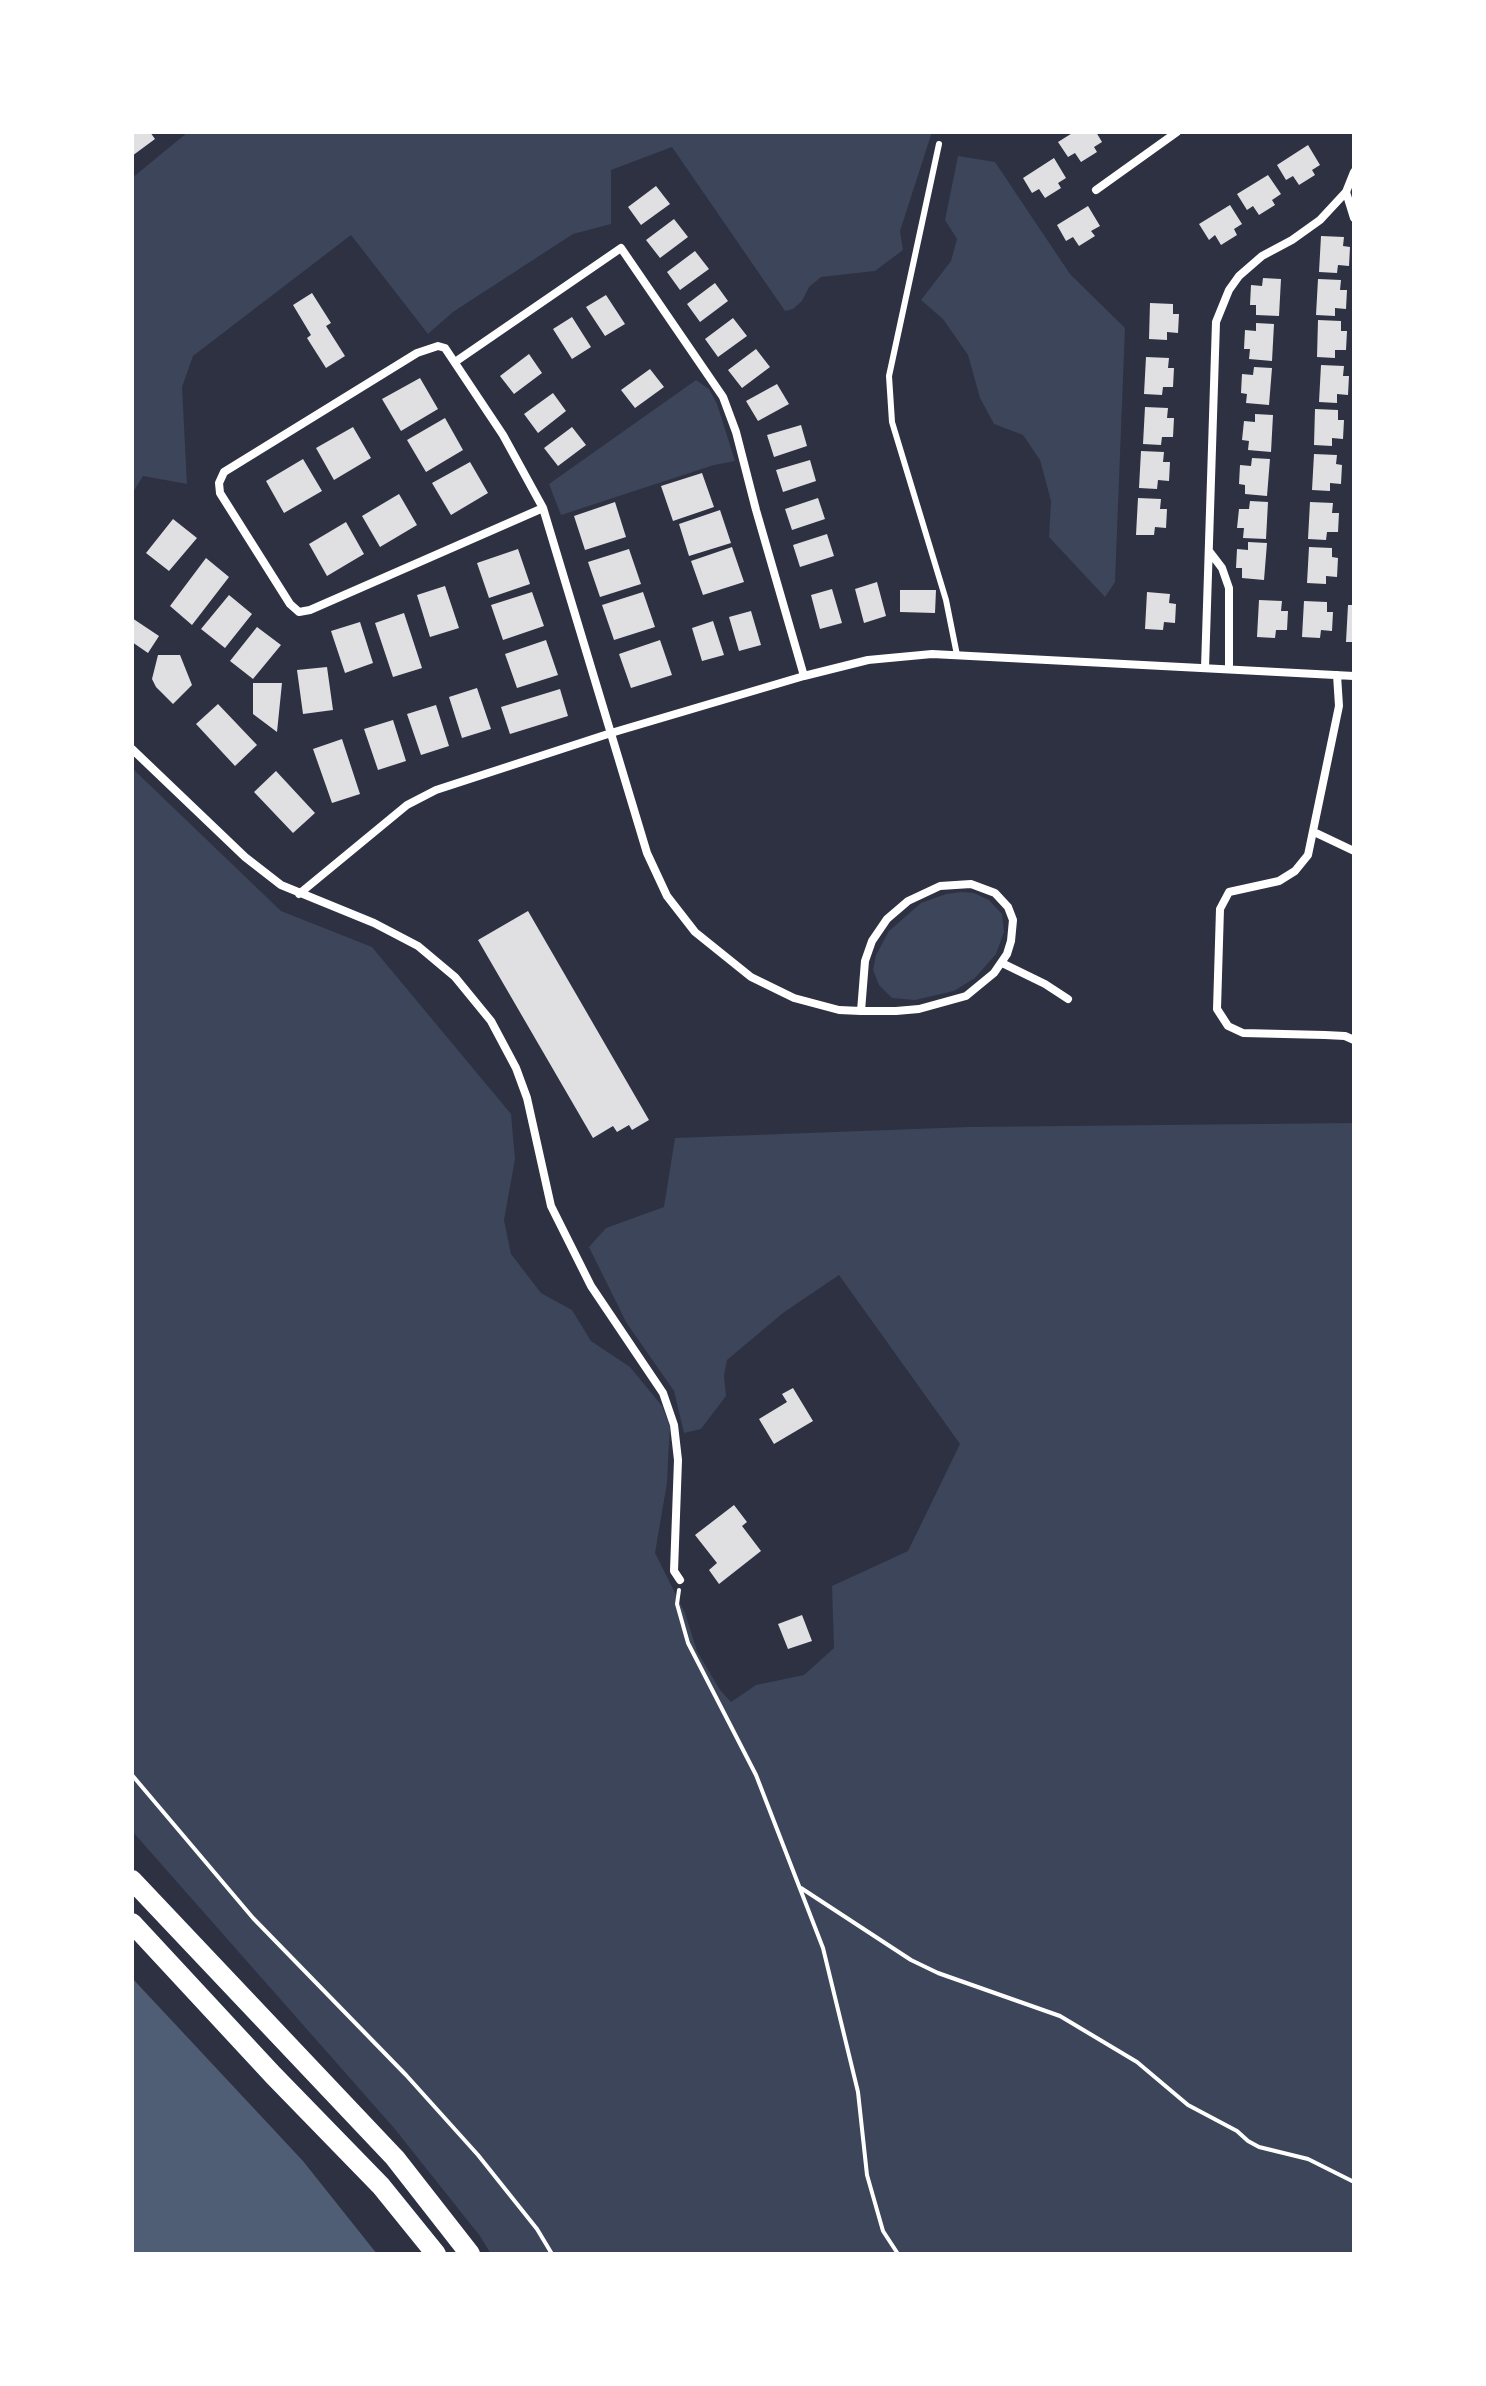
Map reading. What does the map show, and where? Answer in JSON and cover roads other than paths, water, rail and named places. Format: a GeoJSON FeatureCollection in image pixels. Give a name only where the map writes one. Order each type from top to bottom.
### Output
{"type":"FeatureCollection","features":[{"type":"Feature","properties":{"kind":"highway"},"geometry":{"type":"LineString","coordinates":[[132,1880],[395,2158],[470,2254]]}},
{"type":"Feature","properties":{"kind":"highway"},"geometry":{"type":"LineString","coordinates":[[132,1923],[381,2186],[436,2254]]}},
{"type":"Feature","properties":{"kind":"street"},"geometry":{"type":"LineString","coordinates":[[1096,190],[1177,132]]}},
{"type":"Feature","properties":{"kind":"street"},"geometry":{"type":"LineString","coordinates":[[1205,668],[1216,322],[1229,290],[1250,265],[1307,231],[1327,214],[1346,192],[1354,172]]}},
{"type":"Feature","properties":{"kind":"street"},"geometry":{"type":"LineString","coordinates":[[1346,192],[1354,218]]}},
{"type":"Feature","properties":{"kind":"street"},"geometry":{"type":"LineString","coordinates":[[455,362],[621,248],[723,397],[736,432],[804,676]]}},
{"type":"Feature","properties":{"kind":"street"},"geometry":{"type":"LineString","coordinates":[[543,508],[310,610],[299,612],[290,604],[251,543],[220,493],[219,483],[224,472],[417,353],[438,346],[445,348],[503,435],[543,508],[655,874],[667,896],[695,932],[732,964],[772,988],[815,1005],[861,1011],[919,1009],[956,1000],[978,988],[1002,963],[1011,941],[1013,920],[1008,907],[985,887],[958,883],[927,891],[894,911],[876,934],[865,961],[861,1011]]}},
{"type":"Feature","properties":{"kind":"street"},"geometry":{"type":"LineString","coordinates":[[1208,550],[1222,568],[1229,588],[1229,669]]}},
{"type":"Feature","properties":{"kind":"street"},"geometry":{"type":"LineString","coordinates":[[299,894],[419,797],[611,733],[804,676],[884,658],[957,655],[1354,676]]}},
{"type":"Feature","properties":{"kind":"street"},"geometry":{"type":"LineString","coordinates":[[1337,675],[1339,706],[1308,855],[1295,871],[1279,881],[1229,892],[1220,909],[1217,1009],[1228,1026],[1243,1033],[1345,1036],[1354,1040]]}},
{"type":"Feature","properties":{"kind":"street"},"geometry":{"type":"LineString","coordinates":[[132,749],[245,857],[281,885],[374,923],[418,946],[455,977],[491,1021],[516,1068],[527,1098],[551,1206],[591,1286],[663,1393],[674,1425],[678,1460],[674,1571],[680,1580]]}},
{"type":"Feature","properties":{"kind":"street"},"geometry":{"type":"LineString","coordinates":[[1314,832],[1354,851]]}},
{"type":"Feature","properties":{"kind":"street"},"geometry":{"type":"LineString","coordinates":[[1002,963],[1068,999]]}},
{"type":"Feature","properties":{"kind":"lane"},"geometry":{"type":"LineString","coordinates":[[939,144],[889,376],[892,422],[946,600],[957,655]]}}]}
